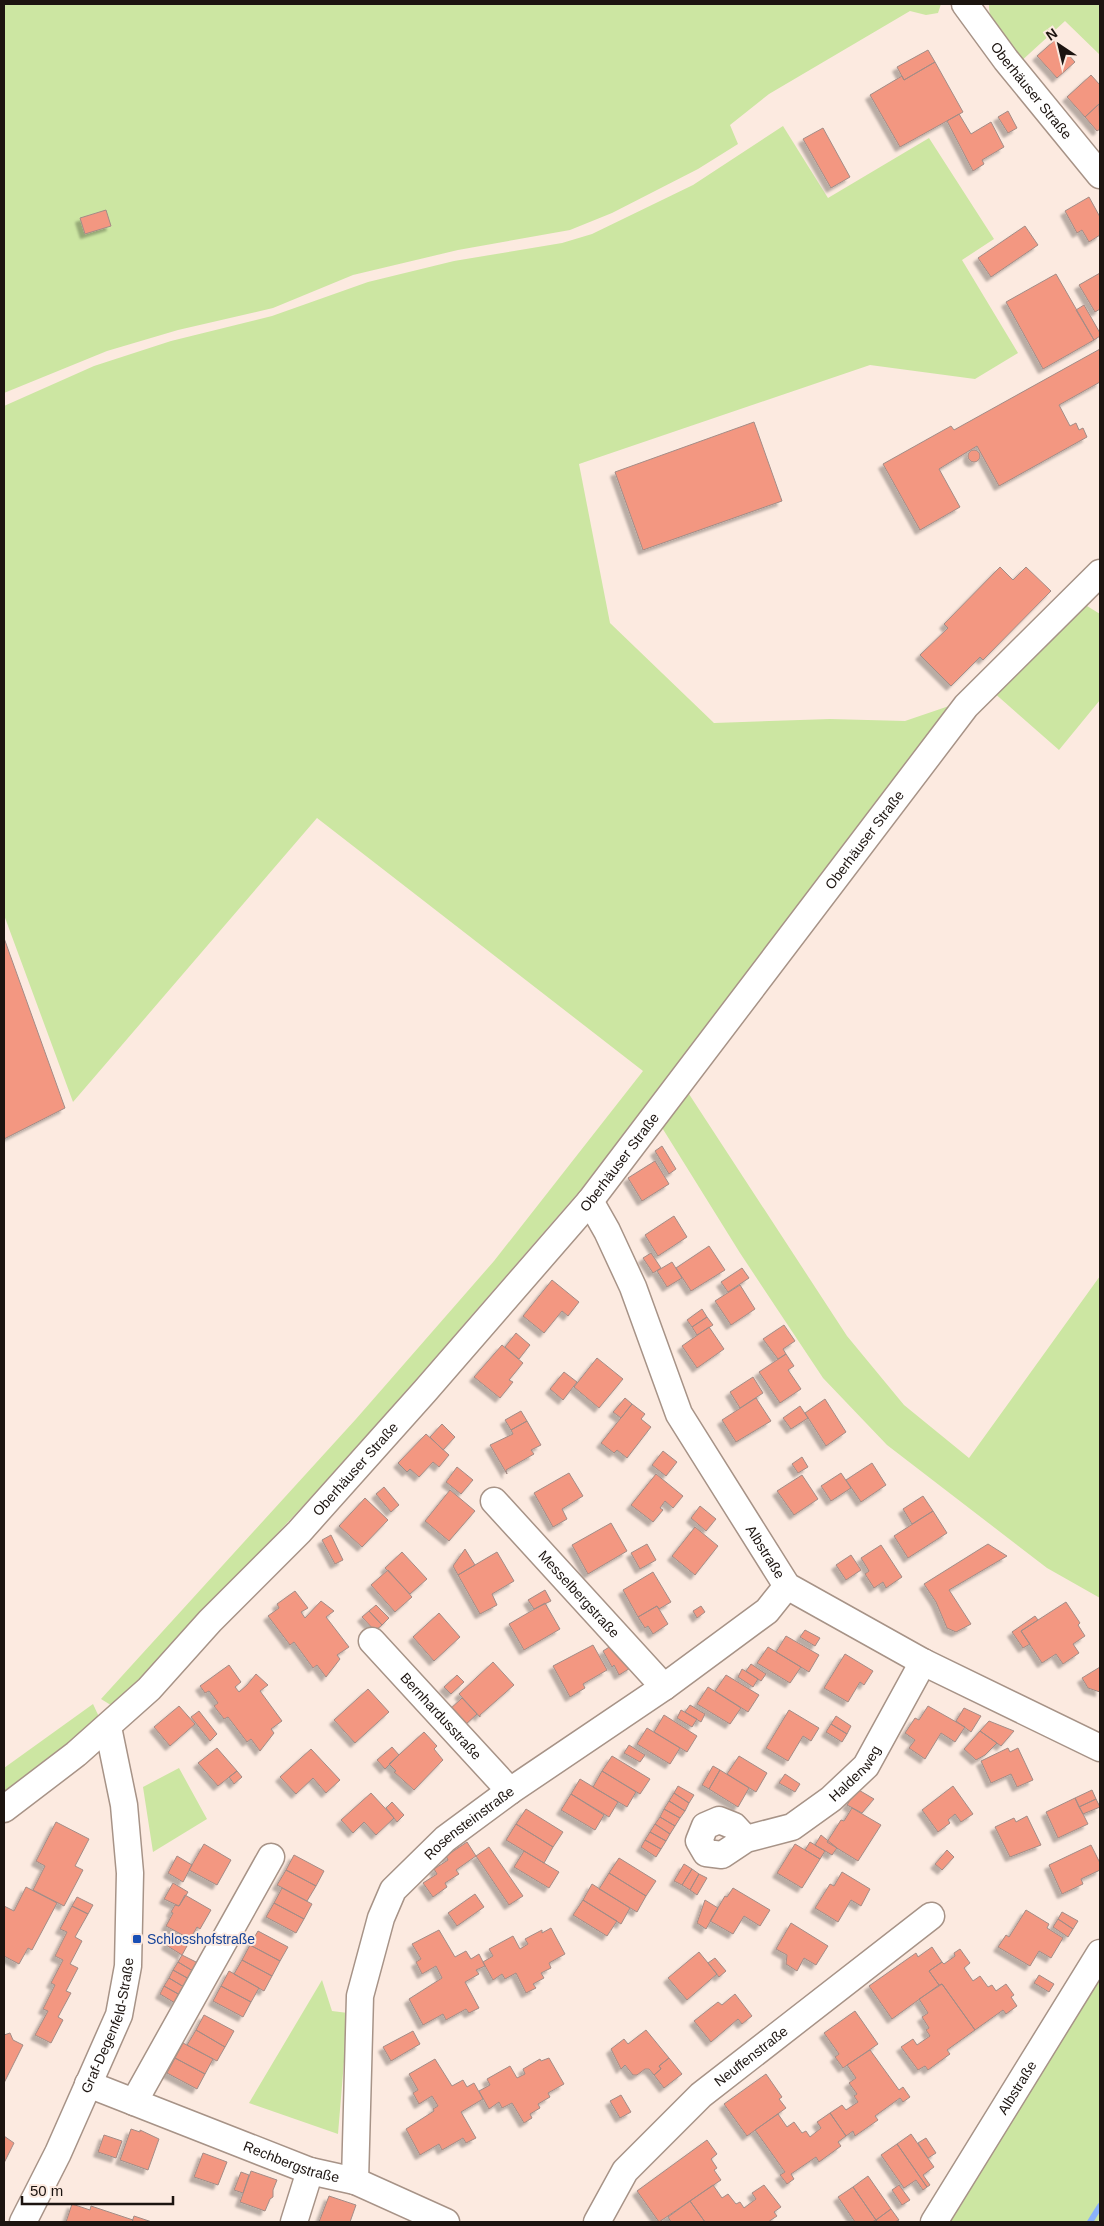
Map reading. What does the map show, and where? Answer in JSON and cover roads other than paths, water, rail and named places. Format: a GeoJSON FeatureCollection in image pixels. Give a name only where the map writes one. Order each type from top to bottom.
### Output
{"type":"FeatureCollection","features":[{"type":"Feature","properties":{"kind":"street","name":"Oberhäuser Straße"},"geometry":{"type":"LineString","coordinates":[[965,4],[1006,60],[1100,175]]}},
{"type":"Feature","properties":{"kind":"street","name":"Oberhäuser Straße"},"geometry":{"type":"LineString","coordinates":[[108,1727],[149,1689],[210,1621],[299,1532],[425,1391],[590,1201],[966,706],[1100,573]]}},
{"type":"Feature","properties":{"kind":"street","name":"Albstraße"},"geometry":{"type":"LineString","coordinates":[[590,1201],[608,1231],[633,1287],[679,1414],[786,1586],[922,1662],[1100,1748]]}},
{"type":"Feature","properties":{"kind":"street","name":"Messelbergstraße"},"geometry":{"type":"LineString","coordinates":[[494,1501],[664,1687]]}},
{"type":"Feature","properties":{"kind":"street","name":"Rosensteinstraße"},"geometry":{"type":"LineString","coordinates":[[355,2181],[360,1996],[381,1918],[393,1890],[445,1839],[510,1791],[664,1687],[767,1611],[786,1586]]}},
{"type":"Feature","properties":{"kind":"street","name":"Bernhardusstraße"},"geometry":{"type":"LineString","coordinates":[[372,1641],[510,1791]]}},
{"type":"Feature","properties":{"kind":"street","name":"Haldenweg"},"geometry":{"type":"LineString","coordinates":[[746,1839],[792,1827],[831,1800],[866,1766],[922,1662]]}},
{"type":"Feature","properties":{"kind":"street"},"geometry":{"type":"LineString","coordinates":[[4,1809],[108,1727]]}},
{"type":"Feature","properties":{"kind":"street","name":"Graf-Degenfeld-Straße"},"geometry":{"type":"LineString","coordinates":[[23,2222],[58,2153],[119,2016],[128,1966],[130,1873],[124,1805],[108,1727]]}},
{"type":"Feature","properties":{"kind":"street"},"geometry":{"type":"LineString","coordinates":[[134,2102],[271,1857]]}},
{"type":"Feature","properties":{"kind":"street","name":"Neuffenstraße"},"geometry":{"type":"LineString","coordinates":[[597,2222],[625,2171],[701,2095],[931,1916]]}},
{"type":"Feature","properties":{"kind":"street","name":"Albstraße"},"geometry":{"type":"LineString","coordinates":[[934,2222],[1100,1954]]}},
{"type":"Feature","properties":{"kind":"street","name":"Rechbergstraße"},"geometry":{"type":"LineString","coordinates":[[88,2084],[310,2171],[355,2181],[446,2222]]}},
{"type":"Feature","properties":{"kind":"street"},"geometry":{"type":"LineString","coordinates":[[294,2222],[310,2171]]}},
{"type":"Feature","properties":{"kind":"waterway"},"geometry":{"type":"LineString","coordinates":[[1090,2222],[1100,2206]]}},
{"type":"Feature","properties":{"kind":"place","name":"Schlosshofstraße"},"geometry":{"type":"Point","coordinates":[137,1939]}}]}
